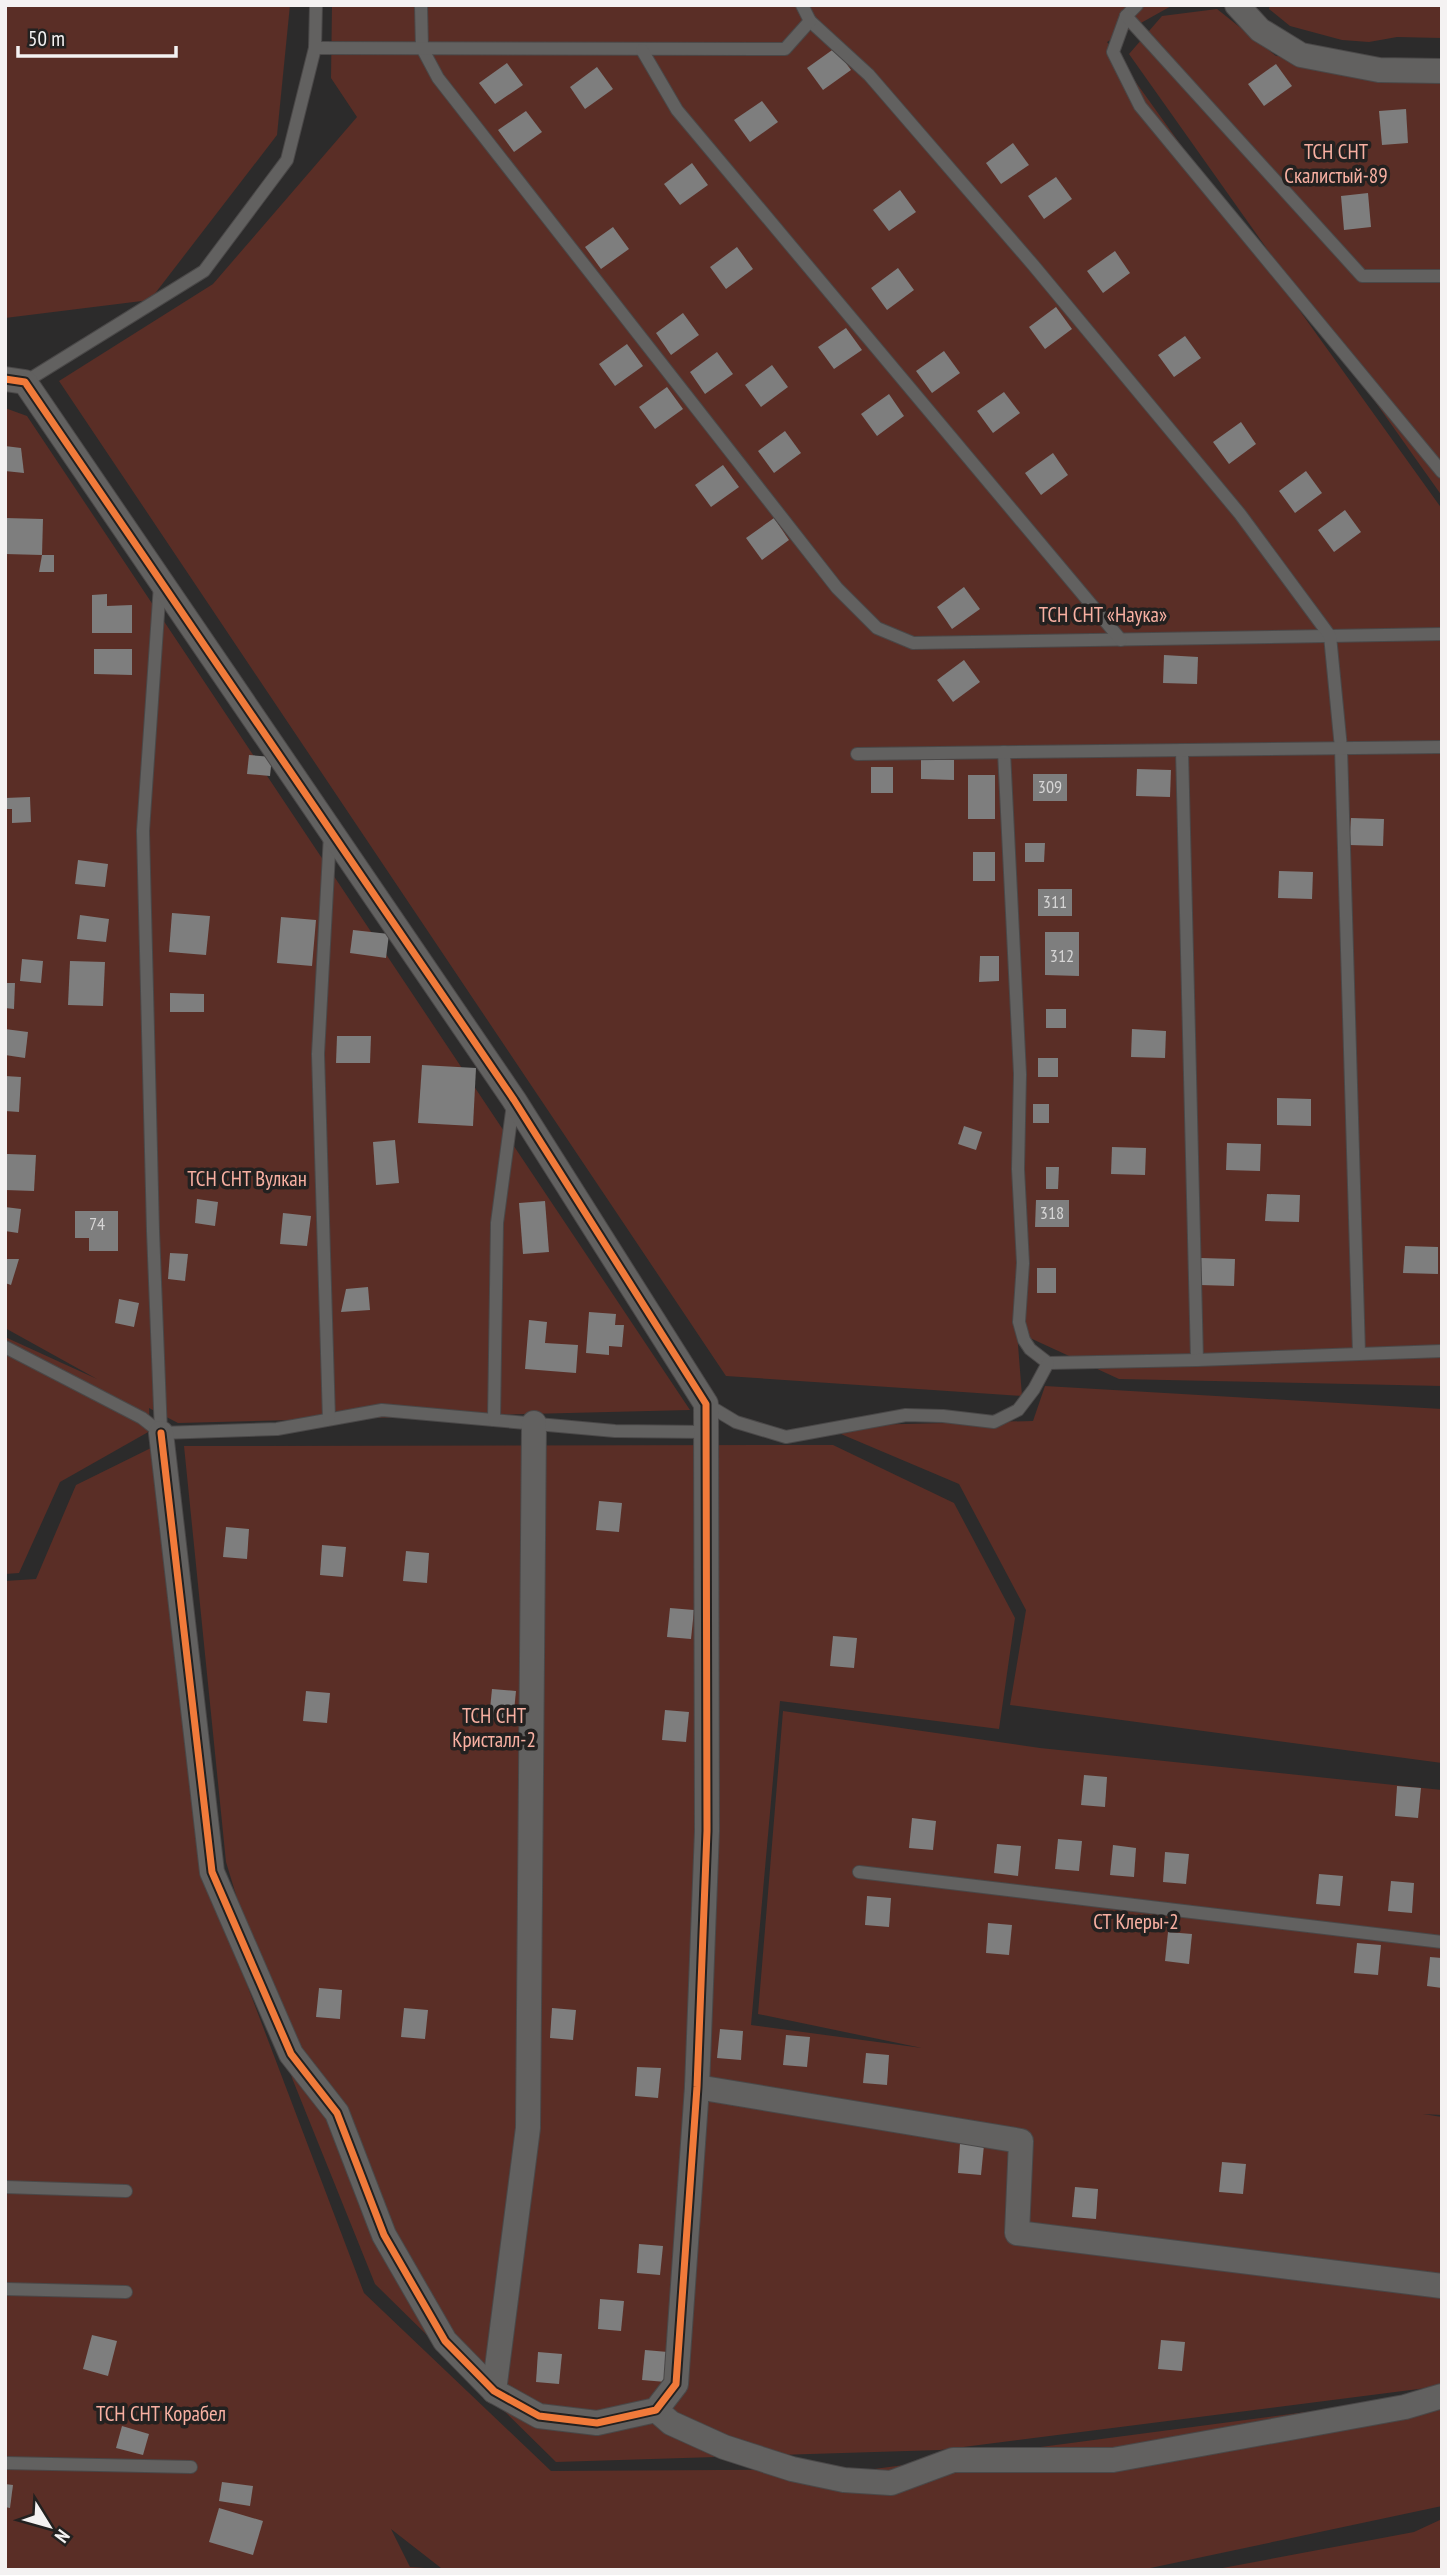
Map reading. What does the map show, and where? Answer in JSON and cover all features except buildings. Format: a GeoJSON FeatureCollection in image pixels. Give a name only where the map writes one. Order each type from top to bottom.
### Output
{"type":"FeatureCollection","features":[{"type":"Feature","properties":{"kind":"street"},"geometry":{"type":"LineString","coordinates":[[1237,5],[1260,30],[1301,55],[1378,70],[1442,71]]}},
{"type":"Feature","properties":{"kind":"street"},"geometry":{"type":"LineString","coordinates":[[15,380],[160,581],[514,1100],[706,1405],[706,1831],[697,2087],[676,2384],[656,2410],[597,2423],[539,2416],[494,2391],[445,2341],[384,2235],[337,2113],[291,2054],[212,1872],[161,1433]]}},
{"type":"Feature","properties":{"kind":"street"},"geometry":{"type":"LineString","coordinates":[[494,2391],[528,2128],[534,1423]]}},
{"type":"Feature","properties":{"kind":"street"},"geometry":{"type":"LineString","coordinates":[[697,2087],[1021,2141],[1017,2233],[1442,2286]]}},
{"type":"Feature","properties":{"kind":"street"},"geometry":{"type":"LineString","coordinates":[[656,2410],[671,2423],[724,2447],[792,2469],[844,2480],[891,2483],[953,2460],[1113,2460],[1405,2407],[1442,2396]]}},
{"type":"Feature","properties":{"kind":"lane"},"geometry":{"type":"LineString","coordinates":[[15,380],[204,271],[287,160],[316,48],[316,5]]}},
{"type":"Feature","properties":{"kind":"lane"},"geometry":{"type":"LineString","coordinates":[[421,5],[422,48],[438,78],[836,588],[877,628],[913,643],[1442,634]]}},
{"type":"Feature","properties":{"kind":"lane"},"geometry":{"type":"LineString","coordinates":[[802,5],[810,21],[869,75],[1034,265],[1240,514],[1330,636],[1341,748],[1359,1353]]}},
{"type":"Feature","properties":{"kind":"lane"},"geometry":{"type":"LineString","coordinates":[[1137,5],[1126,16],[1113,52],[1140,106],[1442,472]]}},
{"type":"Feature","properties":{"kind":"lane"},"geometry":{"type":"LineString","coordinates":[[1126,16],[1362,276],[1442,276]]}},
{"type":"Feature","properties":{"kind":"lane"},"geometry":{"type":"LineString","coordinates":[[316,48],[785,49],[810,21]]}},
{"type":"Feature","properties":{"kind":"lane"},"geometry":{"type":"LineString","coordinates":[[642,50],[677,110],[1121,640]]}},
{"type":"Feature","properties":{"kind":"lane"},"geometry":{"type":"LineString","coordinates":[[160,581],[143,831],[161,1433]]}},
{"type":"Feature","properties":{"kind":"lane"},"geometry":{"type":"LineString","coordinates":[[857,754],[1442,747]]}},
{"type":"Feature","properties":{"kind":"lane"},"geometry":{"type":"LineString","coordinates":[[1182,750],[1196,1360]]}},
{"type":"Feature","properties":{"kind":"lane"},"geometry":{"type":"LineString","coordinates":[[1004,752],[1020,1074],[1018,1169],[1023,1264],[1019,1322],[1024,1340],[1030,1349],[1048,1363],[1442,1351]]}},
{"type":"Feature","properties":{"kind":"lane"},"geometry":{"type":"LineString","coordinates":[[329,1419],[318,1054],[331,831]]}},
{"type":"Feature","properties":{"kind":"lane"},"geometry":{"type":"LineString","coordinates":[[494,1420],[497,1223],[514,1100]]}},
{"type":"Feature","properties":{"kind":"lane"},"geometry":{"type":"LineString","coordinates":[[5,1347],[142,1418],[161,1433],[277,1429],[382,1410],[615,1431],[706,1432]]}},
{"type":"Feature","properties":{"kind":"lane"},"geometry":{"type":"LineString","coordinates":[[706,1405],[736,1422],[786,1437],[906,1415],[994,1422],[1018,1410],[1034,1389],[1048,1363]]}},
{"type":"Feature","properties":{"kind":"lane"},"geometry":{"type":"LineString","coordinates":[[859,1872],[1442,1942]]}},
{"type":"Feature","properties":{"kind":"lane"},"geometry":{"type":"LineString","coordinates":[[5,2187],[126,2191]]}},
{"type":"Feature","properties":{"kind":"lane"},"geometry":{"type":"LineString","coordinates":[[5,2289],[126,2292]]}},
{"type":"Feature","properties":{"kind":"lane"},"geometry":{"type":"LineString","coordinates":[[5,2463],[191,2467]]}},
{"type":"Feature","properties":{"kind":"green space"},"geometry":{"type":"Polygon","coordinates":[[[5,5],[290,5],[277,135],[150,300],[5,318],[5,5]]]}},
{"type":"Feature","properties":{"kind":"green space","name":"ТСН СНТ «Наука»"},"geometry":{"type":"Polygon","coordinates":[[[332,5],[1173,5],[1107,42],[1442,509],[1442,1386],[1119,1379],[1017,1332],[1022,1396],[726,1376],[59,381],[213,284],[357,117],[331,78],[332,5]]]}},
{"type":"Feature","properties":{"kind":"green space"},"geometry":{"type":"Polygon","coordinates":[[[1270,5],[1442,5],[1442,38],[1397,37],[1369,42],[1342,40],[1290,26],[1269,9],[1270,5]]]}},
{"type":"Feature","properties":{"kind":"green space","name":"ТСН СНТ Скалистый-89"},"geometry":{"type":"Polygon","coordinates":[[[1217,9],[1276,56],[1442,59],[1442,496],[1129,54],[1162,16],[1217,9]]]}},
{"type":"Feature","properties":{"kind":"green space","name":"ТСН СНТ Вулкан"},"geometry":{"type":"Polygon","coordinates":[[[5,408],[27,416],[690,1410],[178,1423],[149,1408],[150,1431],[60,1482],[19,1573],[5,1574],[5,1337],[97,1379],[5,1328],[5,408]]]}},
{"type":"Feature","properties":{"kind":"green space"},"geometry":{"type":"Polygon","coordinates":[[[1045,1386],[1442,1409],[1442,1763],[1010,1705],[1026,1610],[959,1484],[822,1426],[1033,1421],[1045,1386]]]}},
{"type":"Feature","properties":{"kind":"green space","name":"ТСН СНТ Корабел"},"geometry":{"type":"Polygon","coordinates":[[[157,1445],[216,1903],[364,2293],[551,2471],[874,2469],[1442,2394],[1442,2506],[1141,2570],[5,2570],[5,1581],[36,1579],[76,1485],[157,1445]],[[391,2529],[410,2567],[441,2568],[391,2529]]]}},
{"type":"Feature","properties":{"kind":"green space","name":"ТСН СНТ Кристалл-2"},"geometry":{"type":"Polygon","coordinates":[[[833,1445],[954,1503],[1015,1618],[999,1729],[780,1701],[751,2025],[922,2048],[758,2014],[783,1711],[1040,1748],[1442,1790],[1442,2115],[1423,2114],[1442,2117],[1442,2386],[940,2450],[556,2462],[375,2284],[292,2078],[226,1862],[184,1446],[833,1445]]]}},
{"type":"Feature","properties":{"kind":"green space"},"geometry":{"type":"Polygon","coordinates":[[[1442,2519],[1442,2570],[1212,2570],[1414,2532],[1442,2519]]]}},
{"type":"Feature","properties":{"kind":"cycle path"},"geometry":{"type":"LineString","coordinates":[[5,379],[25,382],[514,1100],[706,1404],[707,1831],[697,2087],[676,2384],[656,2410],[597,2423],[539,2416],[494,2391],[445,2341],[384,2235],[337,2113],[291,2054],[212,1872],[161,1433]]}},
{"type":"Feature","properties":{"kind":"park label","name":"СТ Клеры-2"},"geometry":{"type":"Point","coordinates":[1136,1922]}}]}
